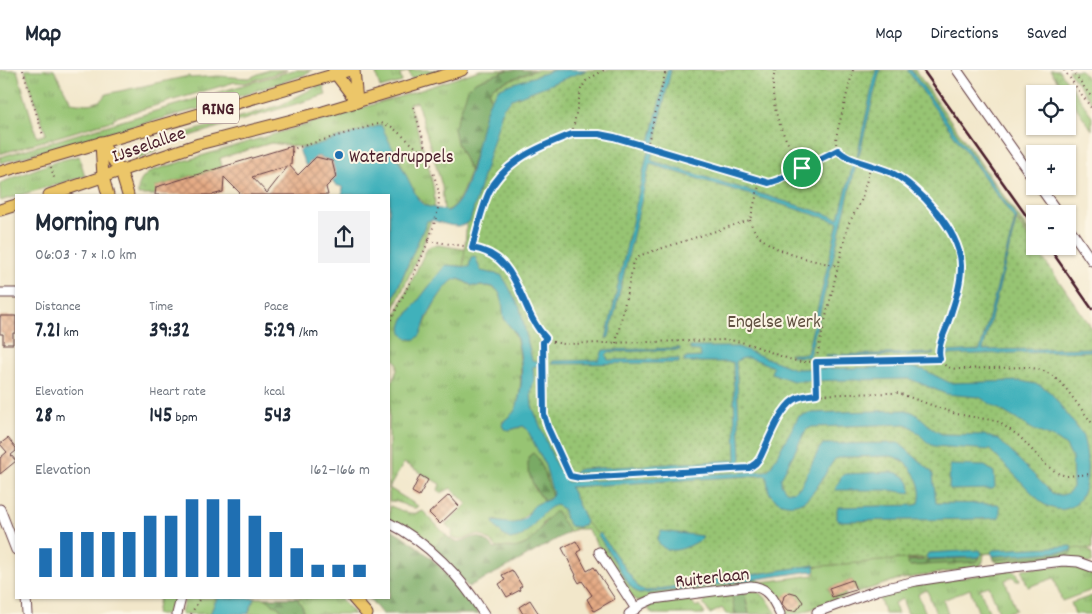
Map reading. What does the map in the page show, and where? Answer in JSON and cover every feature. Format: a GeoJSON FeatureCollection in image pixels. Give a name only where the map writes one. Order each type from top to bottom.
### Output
{"type":"FeatureCollection","features":[{"type":"Feature","properties":{"kind":"main road","name":"IJsselallee"},"geometry":{"type":"LineString","coordinates":[[0,172],[335,72],[350,70]]}},
{"type":"Feature","properties":{"kind":"main road"},"geometry":{"type":"LineString","coordinates":[[354,70],[357,102]]}},
{"type":"Feature","properties":{"kind":"main road","name":"IJsselallee"},"geometry":{"type":"LineString","coordinates":[[51,194],[199,144],[357,102],[462,70]]}},
{"type":"Feature","properties":{"kind":"main road"},"geometry":{"type":"LineString","coordinates":[[335,72],[357,102]]}},
{"type":"Feature","properties":{"kind":"main road"},"geometry":{"type":"LineString","coordinates":[[101,142],[120,172],[128,194]]}},
{"type":"Feature","properties":{"kind":"main road"},"geometry":{"type":"LineString","coordinates":[[101,142],[103,177],[108,194]]}},
{"type":"Feature","properties":{"kind":"main road"},"geometry":{"type":"LineString","coordinates":[[0,210],[15,205]]}},
{"type":"Feature","properties":{"kind":"main road"},"geometry":{"type":"LineString","coordinates":[[353,599],[366,614]]}},
{"type":"Feature","properties":{"kind":"street"},"geometry":{"type":"LineString","coordinates":[[957,70],[1026,167]]}},
{"type":"Feature","properties":{"kind":"street"},"geometry":{"type":"LineString","coordinates":[[1076,238],[1092,261]]}},
{"type":"Feature","properties":{"kind":"street"},"geometry":{"type":"LineString","coordinates":[[0,293],[15,293]]}},
{"type":"Feature","properties":{"kind":"street"},"geometry":{"type":"LineString","coordinates":[[0,509],[3,525],[15,548]]}},
{"type":"Feature","properties":{"kind":"street"},"geometry":{"type":"LineString","coordinates":[[390,523],[414,536],[429,548],[484,614]]}},
{"type":"Feature","properties":{"kind":"street","name":"Ruiterlaan"},"geometry":{"type":"LineString","coordinates":[[600,552],[632,611],[653,599],[756,586],[765,591],[774,600],[780,614]]}},
{"type":"Feature","properties":{"kind":"street"},"geometry":{"type":"LineString","coordinates":[[816,613],[878,590],[916,581],[1063,561],[1078,562],[1092,567]]}},
{"type":"Feature","properties":{"kind":"street"},"geometry":{"type":"LineString","coordinates":[[26,599],[28,614]]}},
{"type":"Feature","properties":{"kind":"street"},"geometry":{"type":"LineString","coordinates":[[177,614],[182,599]]}},
{"type":"Feature","properties":{"kind":"path"},"geometry":{"type":"LineString","coordinates":[[23,70],[43,135]]}},
{"type":"Feature","properties":{"kind":"path"},"geometry":{"type":"LineString","coordinates":[[572,134],[581,89],[586,81],[604,70]]}},
{"type":"Feature","properties":{"kind":"path"},"geometry":{"type":"LineString","coordinates":[[647,147],[666,70]]}},
{"type":"Feature","properties":{"kind":"path"},"geometry":{"type":"LineString","coordinates":[[775,70],[772,83],[774,106],[779,126],[802,168]]}},
{"type":"Feature","properties":{"kind":"path"},"geometry":{"type":"LineString","coordinates":[[852,70],[836,133],[838,150],[847,156],[890,172],[902,180],[926,201],[950,231],[960,254],[962,265],[959,287],[940,345],[940,359],[945,366],[951,368],[1028,367],[1048,373],[1063,385],[1092,423]]}},
{"type":"Feature","properties":{"kind":"path"},"geometry":{"type":"LineString","coordinates":[[1064,70],[1092,109]]}},
{"type":"Feature","properties":{"kind":"path"},"geometry":{"type":"LineString","coordinates":[[1072,70],[1092,98]]}},
{"type":"Feature","properties":{"kind":"path"},"geometry":{"type":"LineString","coordinates":[[390,322],[428,240],[434,225],[438,206],[439,196],[413,106]]}},
{"type":"Feature","properties":{"kind":"path"},"geometry":{"type":"LineString","coordinates":[[292,152],[296,148],[381,123],[392,127],[420,150],[426,149]]}},
{"type":"Feature","properties":{"kind":"path"},"geometry":{"type":"LineString","coordinates":[[472,248],[488,194],[502,172],[511,164],[531,153],[572,134],[599,134],[623,139],[760,181],[774,182],[838,150]]}},
{"type":"Feature","properties":{"kind":"path"},"geometry":{"type":"LineString","coordinates":[[817,394],[816,362],[838,266],[848,225],[860,201],[871,165]]}},
{"type":"Feature","properties":{"kind":"path"},"geometry":{"type":"LineString","coordinates":[[51,167],[55,181]]}},
{"type":"Feature","properties":{"kind":"path"},"geometry":{"type":"LineString","coordinates":[[760,181],[750,220],[758,234],[773,246],[838,266]]}},
{"type":"Feature","properties":{"kind":"path"},"geometry":{"type":"LineString","coordinates":[[616,343],[636,258],[750,220]]}},
{"type":"Feature","properties":{"kind":"path"},"geometry":{"type":"LineString","coordinates":[[428,240],[472,248],[490,254],[509,270],[535,325],[546,338],[564,344],[731,340],[755,346],[790,360],[816,362],[940,359]]}},
{"type":"Feature","properties":{"kind":"path"},"geometry":{"type":"LineString","coordinates":[[546,338],[543,342],[544,415],[567,473],[573,478],[749,468],[760,458],[780,418],[790,403],[802,396],[817,394],[898,393],[956,414],[996,421],[1019,436],[1046,465],[1056,472],[1072,475],[1090,474]]}},
{"type":"Feature","properties":{"kind":"path"},"geometry":{"type":"LineString","coordinates":[[191,614],[199,599]]}},
{"type":"Feature","properties":{"kind":"green space"},"geometry":{"type":"Polygon","coordinates":[[[0,70],[17,70],[37,137],[46,134],[25,70],[54,70],[71,102],[86,104],[99,101],[106,94],[189,76],[190,78],[218,76],[249,78],[268,70],[287,70],[245,83],[235,82],[0,154],[0,70]]]}},
{"type":"Feature","properties":{"kind":"green space"},"geometry":{"type":"Polygon","coordinates":[[[294,70],[312,70],[304,75],[209,106],[0,163],[0,157],[294,70]]]}},
{"type":"Feature","properties":{"kind":"green space"},"geometry":{"type":"Polygon","coordinates":[[[375,70],[440,70],[411,79],[409,71],[400,74],[402,82],[380,88],[375,70]]]}},
{"type":"Feature","properties":{"kind":"green space"},"geometry":{"type":"Polygon","coordinates":[[[480,70],[508,70],[475,82],[457,143],[470,171],[461,196],[449,210],[444,211],[442,186],[417,102],[409,104],[430,173],[435,199],[434,209],[427,206],[416,195],[400,161],[315,145],[307,148],[271,143],[220,158],[222,167],[156,187],[155,194],[138,194],[142,180],[154,170],[415,92],[480,70]]]}},
{"type":"Feature","properties":{"kind":"green space"},"geometry":{"type":"Polygon","coordinates":[[[508,70],[535,70],[494,86],[489,92],[491,99],[470,171],[457,143],[454,129],[468,89],[475,82],[508,70]]]}},
{"type":"Feature","properties":{"kind":"green space"},"geometry":{"type":"Polygon","coordinates":[[[535,70],[554,70],[495,94],[491,99],[489,92],[494,86],[535,70]]]}},
{"type":"Feature","properties":{"kind":"green space","name":"Engelse Werk"},"geometry":{"type":"Polygon","coordinates":[[[569,70],[911,70],[1026,234],[1026,255],[1041,255],[1092,328],[1092,549],[1070,548],[916,558],[811,567],[643,592],[635,588],[601,537],[581,518],[527,415],[527,375],[505,290],[463,272],[467,219],[496,103],[569,70]]]}},
{"type":"Feature","properties":{"kind":"green space"},"geometry":{"type":"Polygon","coordinates":[[[911,70],[915,70],[1026,227],[1026,231],[911,70]]]}},
{"type":"Feature","properties":{"kind":"green space"},"geometry":{"type":"Polygon","coordinates":[[[1050,70],[1059,70],[1070,85],[1060,85],[1050,70]]]}},
{"type":"Feature","properties":{"kind":"green space"},"geometry":{"type":"Polygon","coordinates":[[[1068,70],[1081,70],[1085,75],[1091,85],[1092,103],[1068,70]]]}},
{"type":"Feature","properties":{"kind":"green space"},"geometry":{"type":"Polygon","coordinates":[[[323,83],[326,95],[176,140],[138,159],[135,148],[281,105],[323,83]]]}},
{"type":"Feature","properties":{"kind":"green space"},"geometry":{"type":"Polygon","coordinates":[[[1076,94],[1092,116],[1092,130],[1076,107],[1076,94]]]}},
{"type":"Feature","properties":{"kind":"green space"},"geometry":{"type":"Polygon","coordinates":[[[79,156],[85,176],[24,194],[15,194],[15,197],[0,201],[0,183],[54,162],[79,156]]]}},
{"type":"Feature","properties":{"kind":"green space"},"geometry":{"type":"Polygon","coordinates":[[[427,220],[431,220],[422,248],[390,317],[390,306],[427,220]]]}},
{"type":"Feature","properties":{"kind":"green space"},"geometry":{"type":"Polygon","coordinates":[[[439,245],[474,251],[506,282],[468,267],[446,265],[404,319],[401,329],[409,339],[417,338],[437,298],[452,280],[459,279],[473,286],[496,289],[501,298],[507,319],[515,334],[521,372],[520,392],[516,409],[512,415],[502,422],[510,430],[523,426],[527,429],[544,463],[553,491],[552,497],[547,482],[528,466],[534,488],[545,501],[532,508],[518,522],[512,524],[495,520],[504,536],[556,505],[563,509],[570,526],[578,527],[586,523],[1088,548],[1092,555],[1092,563],[999,564],[994,560],[1069,555],[991,552],[984,554],[982,564],[977,567],[896,580],[857,593],[852,580],[829,588],[832,597],[845,593],[846,596],[798,614],[784,614],[766,587],[637,601],[587,529],[576,529],[569,532],[557,512],[543,523],[539,534],[532,541],[516,548],[497,548],[489,540],[478,535],[459,539],[452,538],[453,532],[446,525],[467,504],[451,488],[441,493],[438,490],[440,484],[404,463],[390,486],[390,388],[397,370],[397,363],[390,353],[390,327],[426,250],[431,246],[439,245]],[[598,534],[630,586],[639,594],[756,579],[762,582],[814,575],[816,572],[598,534]],[[981,556],[906,560],[910,566],[979,559],[981,556]]]}},
{"type":"Feature","properties":{"kind":"green space"},"geometry":{"type":"Polygon","coordinates":[[[533,453],[542,467],[552,497],[545,501],[537,492],[529,473],[528,460],[533,453]]]}},
{"type":"Feature","properties":{"kind":"green space"},"geometry":{"type":"Polygon","coordinates":[[[390,489],[418,506],[412,508],[390,501],[390,489]]]}},
{"type":"Feature","properties":{"kind":"green space"},"geometry":{"type":"Polygon","coordinates":[[[390,506],[410,513],[423,511],[446,535],[433,548],[390,520],[390,506]]]}},
{"type":"Feature","properties":{"kind":"green space"},"geometry":{"type":"Polygon","coordinates":[[[554,512],[557,512],[569,532],[468,587],[433,548],[446,535],[458,542],[479,537],[495,549],[525,545],[554,512]]]}},
{"type":"Feature","properties":{"kind":"green space"},"geometry":{"type":"Polygon","coordinates":[[[390,529],[415,545],[439,566],[479,614],[382,614],[370,599],[390,599],[390,529]]]}},
{"type":"Feature","properties":{"kind":"green space"},"geometry":{"type":"Polygon","coordinates":[[[1073,550],[1069,555],[994,560],[993,556],[1073,550]]]}},
{"type":"Feature","properties":{"kind":"green space"},"geometry":{"type":"Polygon","coordinates":[[[979,557],[979,560],[975,562],[909,566],[907,561],[979,557]]]}},
{"type":"Feature","properties":{"kind":"green space"},"geometry":{"type":"Polygon","coordinates":[[[1072,565],[1092,572],[1092,590],[1062,601],[1054,578],[1028,587],[1022,571],[1023,569],[1072,565]]]}},
{"type":"Feature","properties":{"kind":"green space"},"geometry":{"type":"Polygon","coordinates":[[[1011,570],[1017,573],[1020,580],[1016,581],[1014,577],[1005,580],[1016,610],[1000,614],[989,586],[980,589],[990,614],[979,614],[970,589],[943,600],[948,614],[936,614],[927,590],[918,594],[926,614],[908,614],[902,599],[894,603],[898,614],[885,614],[878,594],[903,587],[1011,570]]]}},
{"type":"Feature","properties":{"kind":"green space"},"geometry":{"type":"Polygon","coordinates":[[[744,590],[751,590],[764,596],[776,614],[749,614],[744,590]]]}},
{"type":"Feature","properties":{"kind":"green space"},"geometry":{"type":"Polygon","coordinates":[[[744,590],[749,614],[735,614],[731,591],[744,590]]]}},
{"type":"Feature","properties":{"kind":"green space"},"geometry":{"type":"Polygon","coordinates":[[[731,591],[735,614],[726,614],[722,608],[710,614],[703,603],[705,601],[702,596],[731,591]]]}},
{"type":"Feature","properties":{"kind":"green space"},"geometry":{"type":"Polygon","coordinates":[[[1092,596],[1092,614],[1075,614],[1071,603],[1092,596]]]}},
{"type":"Feature","properties":{"kind":"green space"},"geometry":{"type":"Polygon","coordinates":[[[688,597],[696,607],[699,605],[705,614],[652,614],[646,605],[688,597]]]}},
{"type":"Feature","properties":{"kind":"green space"},"geometry":{"type":"Polygon","coordinates":[[[159,599],[177,599],[174,614],[156,614],[159,599]]]}},
{"type":"Feature","properties":{"kind":"green space"},"geometry":{"type":"Polygon","coordinates":[[[185,599],[217,599],[210,614],[181,614],[185,599]]]}},
{"type":"Feature","properties":{"kind":"green space"},"geometry":{"type":"Polygon","coordinates":[[[255,599],[266,599],[288,614],[248,614],[255,599]]]}},
{"type":"Feature","properties":{"kind":"green space"},"geometry":{"type":"Polygon","coordinates":[[[266,599],[298,599],[303,608],[303,614],[288,614],[266,599]]]}},
{"type":"Feature","properties":{"kind":"green space"},"geometry":{"type":"Polygon","coordinates":[[[298,599],[341,599],[354,614],[303,614],[303,608],[298,599]]]}},
{"type":"Feature","properties":{"kind":"water"},"geometry":{"type":"Polygon","coordinates":[[[554,70],[587,70],[512,99],[503,108],[470,221],[456,226],[431,220],[427,221],[390,306],[390,194],[342,194],[342,187],[332,181],[336,177],[332,161],[317,156],[306,166],[299,150],[381,125],[419,201],[426,206],[448,211],[457,204],[464,192],[486,110],[491,99],[499,89],[554,70]]]}},
{"type":"Feature","properties":{"kind":"water"},"geometry":{"type":"Polygon","coordinates":[[[667,70],[671,70],[656,138],[652,144],[650,142],[667,70]]]}},
{"type":"Feature","properties":{"kind":"water"},"geometry":{"type":"Polygon","coordinates":[[[876,70],[880,70],[859,156],[857,156],[876,70]]]}},
{"type":"Feature","properties":{"kind":"water"},"geometry":{"type":"Polygon","coordinates":[[[907,70],[911,70],[1017,218],[983,350],[1092,348],[1092,351],[943,355],[944,352],[980,350],[1015,220],[907,70]]]}},
{"type":"Feature","properties":{"kind":"water"},"geometry":{"type":"Polygon","coordinates":[[[649,151],[653,153],[651,159],[653,161],[839,218],[853,164],[856,165],[809,357],[789,354],[807,353],[838,222],[650,164],[609,337],[606,339],[649,151]]]}},
{"type":"Feature","properties":{"kind":"water"},"geometry":{"type":"Polygon","coordinates":[[[475,256],[481,271],[501,275],[506,282],[520,308],[532,360],[543,362],[543,366],[533,367],[532,406],[556,465],[567,482],[766,471],[770,468],[799,416],[809,413],[905,410],[911,411],[942,434],[984,435],[999,440],[1052,493],[1064,494],[1073,487],[1072,458],[1066,446],[1058,440],[1034,430],[979,397],[946,394],[910,379],[793,381],[771,373],[773,367],[749,358],[740,359],[736,362],[741,458],[739,464],[574,473],[581,469],[736,460],[733,362],[684,362],[684,358],[701,357],[700,351],[690,350],[690,347],[738,347],[795,369],[909,367],[924,370],[950,383],[1021,381],[1040,385],[1051,393],[1082,434],[1087,463],[1086,485],[1083,494],[1078,502],[1067,509],[1060,510],[1049,507],[1042,503],[990,450],[934,446],[906,424],[812,427],[806,430],[781,478],[781,484],[786,491],[793,492],[801,486],[823,444],[899,443],[931,471],[936,503],[998,504],[1000,516],[998,518],[980,519],[839,521],[837,519],[837,509],[839,507],[916,505],[919,503],[920,496],[918,481],[914,474],[898,458],[891,456],[843,457],[835,459],[810,496],[795,504],[779,502],[773,498],[769,491],[766,475],[570,487],[586,521],[585,524],[578,527],[570,526],[563,509],[556,505],[542,515],[523,535],[516,539],[510,539],[499,531],[493,521],[519,522],[527,516],[535,505],[548,500],[553,494],[545,465],[527,429],[523,426],[510,430],[504,429],[502,425],[516,408],[519,399],[521,371],[518,342],[515,333],[504,318],[499,292],[491,287],[474,286],[459,279],[453,280],[436,301],[419,337],[412,339],[404,337],[401,330],[404,319],[446,265],[469,267],[471,257],[475,256]]]}},
{"type":"Feature","properties":{"kind":"water"},"geometry":{"type":"Polygon","coordinates":[[[680,348],[680,350],[609,352],[606,355],[608,360],[679,359],[679,363],[551,364],[553,361],[599,360],[603,350],[680,348]]]}},
{"type":"Feature","properties":{"kind":"water"},"geometry":{"type":"Polygon","coordinates":[[[934,353],[933,355],[824,356],[825,355],[934,353]]]}},
{"type":"Feature","properties":{"kind":"water"},"geometry":{"type":"Polygon","coordinates":[[[950,465],[985,466],[994,472],[995,487],[993,489],[951,490],[949,487],[950,465]]]}},
{"type":"Feature","properties":{"kind":"water"},"geometry":{"type":"Polygon","coordinates":[[[898,473],[906,478],[910,484],[910,493],[889,490],[835,490],[844,474],[898,473]]]}},
{"type":"Feature","properties":{"kind":"water"},"geometry":{"type":"Polygon","coordinates":[[[661,531],[703,536],[702,539],[691,545],[678,550],[672,550],[661,546],[657,540],[661,531]]]}},
{"type":"Feature","properties":{"kind":"water"},"geometry":{"type":"Polygon","coordinates":[[[600,533],[639,588],[646,591],[814,565],[816,570],[813,573],[811,571],[696,588],[639,594],[630,586],[598,535],[600,533]]]}},
{"type":"Feature","properties":{"kind":"water"},"geometry":{"type":"Polygon","coordinates":[[[1072,546],[1071,551],[993,556],[991,552],[993,550],[1072,546]]]}},
{"type":"Feature","properties":{"kind":"water"},"geometry":{"type":"Polygon","coordinates":[[[980,550],[982,554],[979,557],[928,559],[926,557],[928,553],[980,550]]]}},
{"type":"Feature","properties":{"kind":"water"},"geometry":{"type":"Polygon","coordinates":[[[217,599],[255,599],[248,614],[210,614],[217,599]]]}},
{"type":"Feature","properties":{"kind":"building"},"geometry":{"type":"Polygon","coordinates":[[[292,146],[291,165],[289,165],[298,175],[316,157],[332,161],[336,177],[326,187],[328,194],[241,194],[224,177],[223,192],[216,194],[155,194],[156,187],[292,146]],[[288,166],[252,177],[267,193],[288,166]]]}},
{"type":"Feature","properties":{"kind":"building"},"geometry":{"type":"Polygon","coordinates":[[[0,316],[15,316],[13,344],[3,344],[3,334],[0,334],[0,316]]]}},
{"type":"Feature","properties":{"kind":"building"},"geometry":{"type":"Polygon","coordinates":[[[8,438],[15,447],[15,452],[11,455],[15,462],[0,474],[0,458],[7,452],[0,444],[8,438]]]}},
{"type":"Feature","properties":{"kind":"building"},"geometry":{"type":"Polygon","coordinates":[[[420,475],[428,480],[419,496],[412,492],[420,475]]]}},
{"type":"Feature","properties":{"kind":"building"},"geometry":{"type":"Polygon","coordinates":[[[449,495],[459,506],[440,524],[429,513],[449,495]]]}},
{"type":"Feature","properties":{"kind":"building"},"geometry":{"type":"Polygon","coordinates":[[[576,541],[581,550],[577,552],[587,571],[594,567],[615,599],[594,611],[587,599],[592,595],[582,581],[579,583],[562,548],[576,541]]]}},
{"type":"Feature","properties":{"kind":"building"},"geometry":{"type":"Polygon","coordinates":[[[512,570],[522,586],[519,588],[520,590],[507,597],[499,584],[505,580],[502,575],[512,570]]]}},
{"type":"Feature","properties":{"kind":"building"},"geometry":{"type":"Polygon","coordinates":[[[852,580],[856,590],[832,597],[829,588],[852,580]]]}},
{"type":"Feature","properties":{"kind":"building"},"geometry":{"type":"Polygon","coordinates":[[[790,592],[797,594],[803,602],[794,611],[787,610],[782,604],[784,596],[790,592]]]}},
{"type":"Feature","properties":{"kind":"building"},"geometry":{"type":"Polygon","coordinates":[[[530,600],[539,614],[523,614],[519,607],[530,600]]]}},
{"type":"Feature","properties":{"kind":"railway"},"geometry":{"type":"LineString","coordinates":[[923,70],[1026,215]]}},
{"type":"Feature","properties":{"kind":"railway"},"geometry":{"type":"LineString","coordinates":[[1054,255],[1092,309]]}},
{"type":"Feature","properties":{"kind":"place","name":"Waterdruppels"},"geometry":{"type":"Point","coordinates":[339,155]}},
{"type":"Feature","properties":{"kind":"route"},"geometry":{"type":"LineString","coordinates":[[572,134],[599,134],[623,139],[769,183],[802,168],[838,150],[843,155],[890,172],[902,180],[926,201],[944,222],[958,249],[962,265],[959,287],[940,345],[940,359],[816,362],[817,394],[802,396],[790,403],[783,412],[760,458],[749,468],[580,478],[570,476],[567,473],[544,415],[543,342],[546,338],[535,325],[509,270],[497,258],[472,248],[488,194],[502,172],[516,161],[572,134]]}}]}
